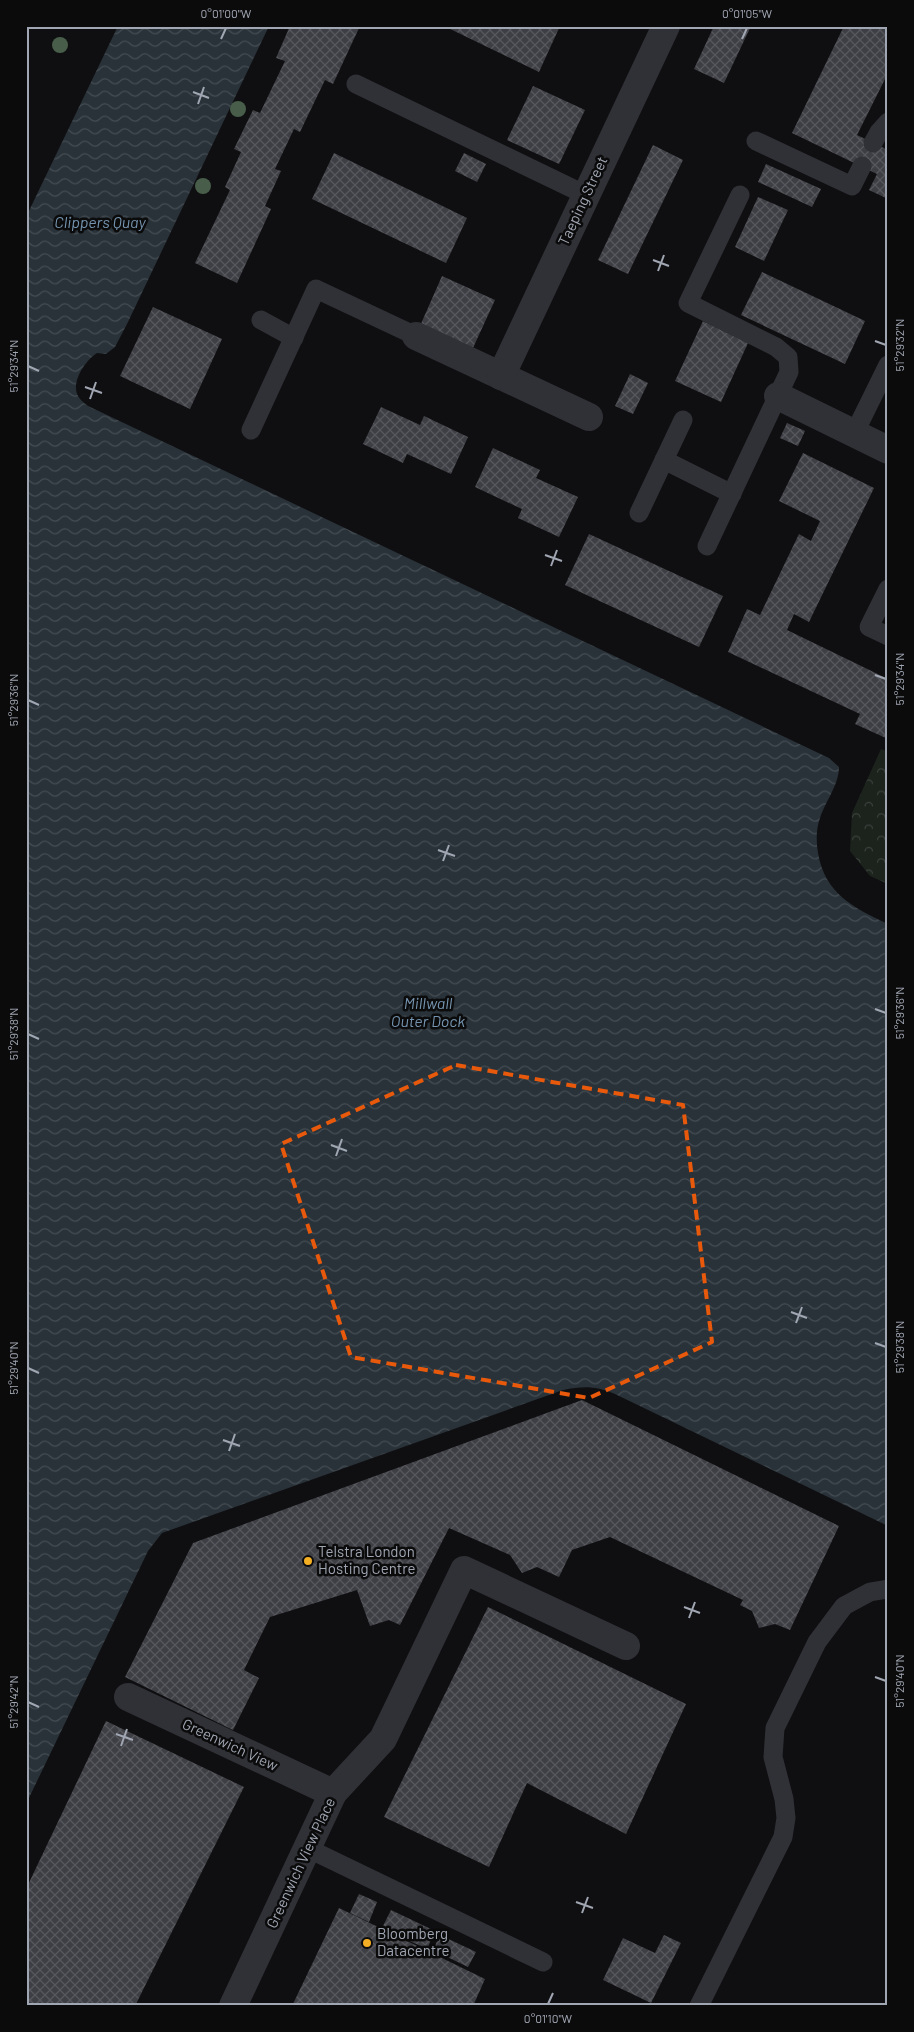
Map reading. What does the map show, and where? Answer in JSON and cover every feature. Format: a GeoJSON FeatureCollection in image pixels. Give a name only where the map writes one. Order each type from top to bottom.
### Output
{"type":"FeatureCollection","features":[{"type":"Feature","properties":{"kind":"street","name":"Taeping Street"},"geometry":{"type":"LineString","coordinates":[[501,376],[666,26]]}},
{"type":"Feature","properties":{"kind":"street"},"geometry":{"type":"LineString","coordinates":[[416,336],[589,417]]}},
{"type":"Feature","properties":{"kind":"street"},"geometry":{"type":"LineString","coordinates":[[778,396],[888,450]]}},
{"type":"Feature","properties":{"kind":"street","name":"Greenwich View Place"},"geometry":{"type":"LineString","coordinates":[[233,2006],[333,1794],[383,1739],[464,1570],[626,1646]]}},
{"type":"Feature","properties":{"kind":"street","name":"Greenwich View"},"geometry":{"type":"LineString","coordinates":[[128,1697],[333,1794]]}},
{"type":"Feature","properties":{"kind":"lane"},"geometry":{"type":"LineString","coordinates":[[356,84],[586,195]]}},
{"type":"Feature","properties":{"kind":"lane"},"geometry":{"type":"LineString","coordinates":[[873,143],[879,132],[888,122]]}},
{"type":"Feature","properties":{"kind":"lane"},"geometry":{"type":"LineString","coordinates":[[756,140],[852,186],[862,166]]}},
{"type":"Feature","properties":{"kind":"lane"},"geometry":{"type":"LineString","coordinates":[[707,546],[789,372],[788,357],[776,347],[688,303],[740,195]]}},
{"type":"Feature","properties":{"kind":"lane"},"geometry":{"type":"LineString","coordinates":[[251,430],[316,289],[416,336]]}},
{"type":"Feature","properties":{"kind":"lane"},"geometry":{"type":"LineString","coordinates":[[261,320],[294,338]]}},
{"type":"Feature","properties":{"kind":"lane"},"geometry":{"type":"LineString","coordinates":[[854,434],[888,365]]}},
{"type":"Feature","properties":{"kind":"lane"},"geometry":{"type":"LineString","coordinates":[[639,513],[683,420]]}},
{"type":"Feature","properties":{"kind":"lane"},"geometry":{"type":"LineString","coordinates":[[664,460],[732,494]]}},
{"type":"Feature","properties":{"kind":"lane"},"geometry":{"type":"LineString","coordinates":[[888,589],[869,627],[888,636]]}},
{"type":"Feature","properties":{"kind":"lane"},"geometry":{"type":"LineString","coordinates":[[699,2006],[782,1837],[786,1818],[784,1799],[773,1757],[775,1728],[817,1642],[844,1606],[870,1592],[888,1589]]}},
{"type":"Feature","properties":{"kind":"lane"},"geometry":{"type":"LineString","coordinates":[[307,1848],[543,1962]]}},
{"type":"Feature","properties":{"kind":"highlighted area"},"geometry":{"type":"Polygon","coordinates":[[[456,1065],[683,1105],[712,1342],[589,1398],[351,1357],[281,1144],[456,1065]]]}},
{"type":"Feature","properties":{"kind":"green space"},"geometry":{"type":"Polygon","coordinates":[[[881,749],[888,752],[888,884],[870,876],[850,851],[852,813],[881,749]]]}},
{"type":"Feature","properties":{"kind":"water","name":"Millwall Outer Dock"},"geometry":{"type":"Polygon","coordinates":[[[118,26],[269,26],[115,347],[106,354],[97,353],[81,371],[76,383],[79,398],[88,406],[829,758],[839,767],[837,780],[822,812],[818,826],[817,844],[822,867],[827,879],[843,898],[864,912],[888,924],[888,1526],[615,1394],[601,1389],[589,1388],[563,1390],[162,1533],[148,1551],[26,1804],[26,217],[118,26]]]}},
{"type":"Feature","properties":{"kind":"building"},"geometry":{"type":"Polygon","coordinates":[[[290,26],[356,26],[359,28],[333,84],[325,80],[300,132],[294,129],[275,169],[281,171],[265,206],[271,209],[237,283],[195,263],[230,190],[225,187],[241,152],[234,149],[253,110],[260,113],[285,61],[276,58],[290,26]]]}},
{"type":"Feature","properties":{"kind":"building"},"geometry":{"type":"Polygon","coordinates":[[[444,26],[560,26],[539,72],[444,26]]]}},
{"type":"Feature","properties":{"kind":"building"},"geometry":{"type":"Polygon","coordinates":[[[714,26],[751,26],[724,83],[694,69],[714,26]]]}},
{"type":"Feature","properties":{"kind":"building"},"geometry":{"type":"Polygon","coordinates":[[[844,26],[888,26],[888,73],[857,135],[888,150],[888,199],[869,190],[877,174],[792,133],[844,26]]]}},
{"type":"Feature","properties":{"kind":"building"},"geometry":{"type":"Polygon","coordinates":[[[533,86],[585,110],[559,164],[507,140],[533,86]]]}},
{"type":"Feature","properties":{"kind":"building"},"geometry":{"type":"Polygon","coordinates":[[[653,145],[683,160],[628,274],[598,260],[653,145]]]}},
{"type":"Feature","properties":{"kind":"building"},"geometry":{"type":"Polygon","coordinates":[[[334,153],[467,218],[446,263],[312,199],[334,153]]]}},
{"type":"Feature","properties":{"kind":"building"},"geometry":{"type":"Polygon","coordinates":[[[464,153],[486,164],[477,182],[455,171],[464,153]]]}},
{"type":"Feature","properties":{"kind":"building"},"geometry":{"type":"Polygon","coordinates":[[[766,164],[821,189],[812,207],[758,182],[766,164]]]}},
{"type":"Feature","properties":{"kind":"building"},"geometry":{"type":"Polygon","coordinates":[[[758,197],[788,210],[764,261],[735,247],[758,197]]]}},
{"type":"Feature","properties":{"kind":"building"},"geometry":{"type":"Polygon","coordinates":[[[762,272],[865,321],[845,364],[741,315],[762,272]]]}},
{"type":"Feature","properties":{"kind":"building"},"geometry":{"type":"Polygon","coordinates":[[[442,276],[495,300],[472,350],[420,326],[442,276]]]}},
{"type":"Feature","properties":{"kind":"building"},"geometry":{"type":"Polygon","coordinates":[[[153,307],[222,339],[190,409],[120,376],[153,307]]]}},
{"type":"Feature","properties":{"kind":"building"},"geometry":{"type":"Polygon","coordinates":[[[703,321],[748,343],[721,402],[675,381],[703,321]]]}},
{"type":"Feature","properties":{"kind":"building"},"geometry":{"type":"Polygon","coordinates":[[[630,374],[648,383],[633,414],[615,406],[630,374]]]}},
{"type":"Feature","properties":{"kind":"building"},"geometry":{"type":"Polygon","coordinates":[[[381,407],[420,425],[424,416],[468,437],[451,474],[407,454],[403,463],[363,444],[381,407]]]}},
{"type":"Feature","properties":{"kind":"building"},"geometry":{"type":"Polygon","coordinates":[[[787,423],[805,431],[798,446],[780,438],[787,423]]]}},
{"type":"Feature","properties":{"kind":"building"},"geometry":{"type":"Polygon","coordinates":[[[493,448],[540,470],[536,478],[578,497],[559,537],[518,518],[522,509],[475,487],[493,448]]]}},
{"type":"Feature","properties":{"kind":"building"},"geometry":{"type":"Polygon","coordinates":[[[803,453],[874,488],[809,622],[794,614],[787,630],[888,679],[888,739],[855,724],[860,714],[728,652],[747,609],[760,615],[799,534],[811,541],[820,521],[779,501],[803,453]]]}},
{"type":"Feature","properties":{"kind":"building"},"geometry":{"type":"Polygon","coordinates":[[[589,534],[723,596],[699,647],[565,585],[589,534]]]}},
{"type":"Feature","properties":{"kind":"building","name":"Telstra London Hosting Centre"},"geometry":{"type":"Polygon","coordinates":[[[582,1400],[839,1526],[790,1630],[775,1624],[759,1628],[752,1611],[740,1605],[743,1600],[610,1537],[572,1550],[559,1577],[537,1567],[522,1573],[510,1555],[449,1528],[400,1625],[389,1620],[370,1626],[357,1590],[270,1617],[244,1670],[259,1678],[233,1730],[125,1677],[193,1543],[582,1400]]]}},
{"type":"Feature","properties":{"kind":"building"},"geometry":{"type":"Polygon","coordinates":[[[488,1607],[686,1704],[626,1834],[527,1783],[489,1867],[384,1817],[488,1607]]]}},
{"type":"Feature","properties":{"kind":"building"},"geometry":{"type":"Polygon","coordinates":[[[106,1721],[244,1787],[135,2006],[26,2006],[26,1889],[106,1721]]]}},
{"type":"Feature","properties":{"kind":"building"},"geometry":{"type":"Polygon","coordinates":[[[359,1894],[377,1902],[369,1922],[350,1913],[359,1894]]]}},
{"type":"Feature","properties":{"kind":"building","name":"Bloomberg Datacentre"},"geometry":{"type":"Polygon","coordinates":[[[339,1908],[485,1979],[473,2006],[292,2006],[339,1908]]]}},
{"type":"Feature","properties":{"kind":"building"},"geometry":{"type":"Polygon","coordinates":[[[391,1910],[435,1931],[427,1949],[382,1928],[391,1910]]]}},
{"type":"Feature","properties":{"kind":"building"},"geometry":{"type":"Polygon","coordinates":[[[440,1935],[476,1952],[468,1967],[433,1950],[440,1935]]]}},
{"type":"Feature","properties":{"kind":"building"},"geometry":{"type":"Polygon","coordinates":[[[664,1935],[681,1943],[651,2003],[603,1980],[623,1938],[655,1953],[664,1935]]]}},
{"type":"Feature","properties":{"kind":"place","name":"Telstra London Hosting Centre"},"geometry":{"type":"Point","coordinates":[308,1561]}},
{"type":"Feature","properties":{"kind":"place","name":"Bloomberg Datacentre"},"geometry":{"type":"Point","coordinates":[367,1943]}},
{"type":"Feature","properties":{"kind":"water label","name":"Clippers Quay"},"geometry":{"type":"Point","coordinates":[100,222]}}]}
